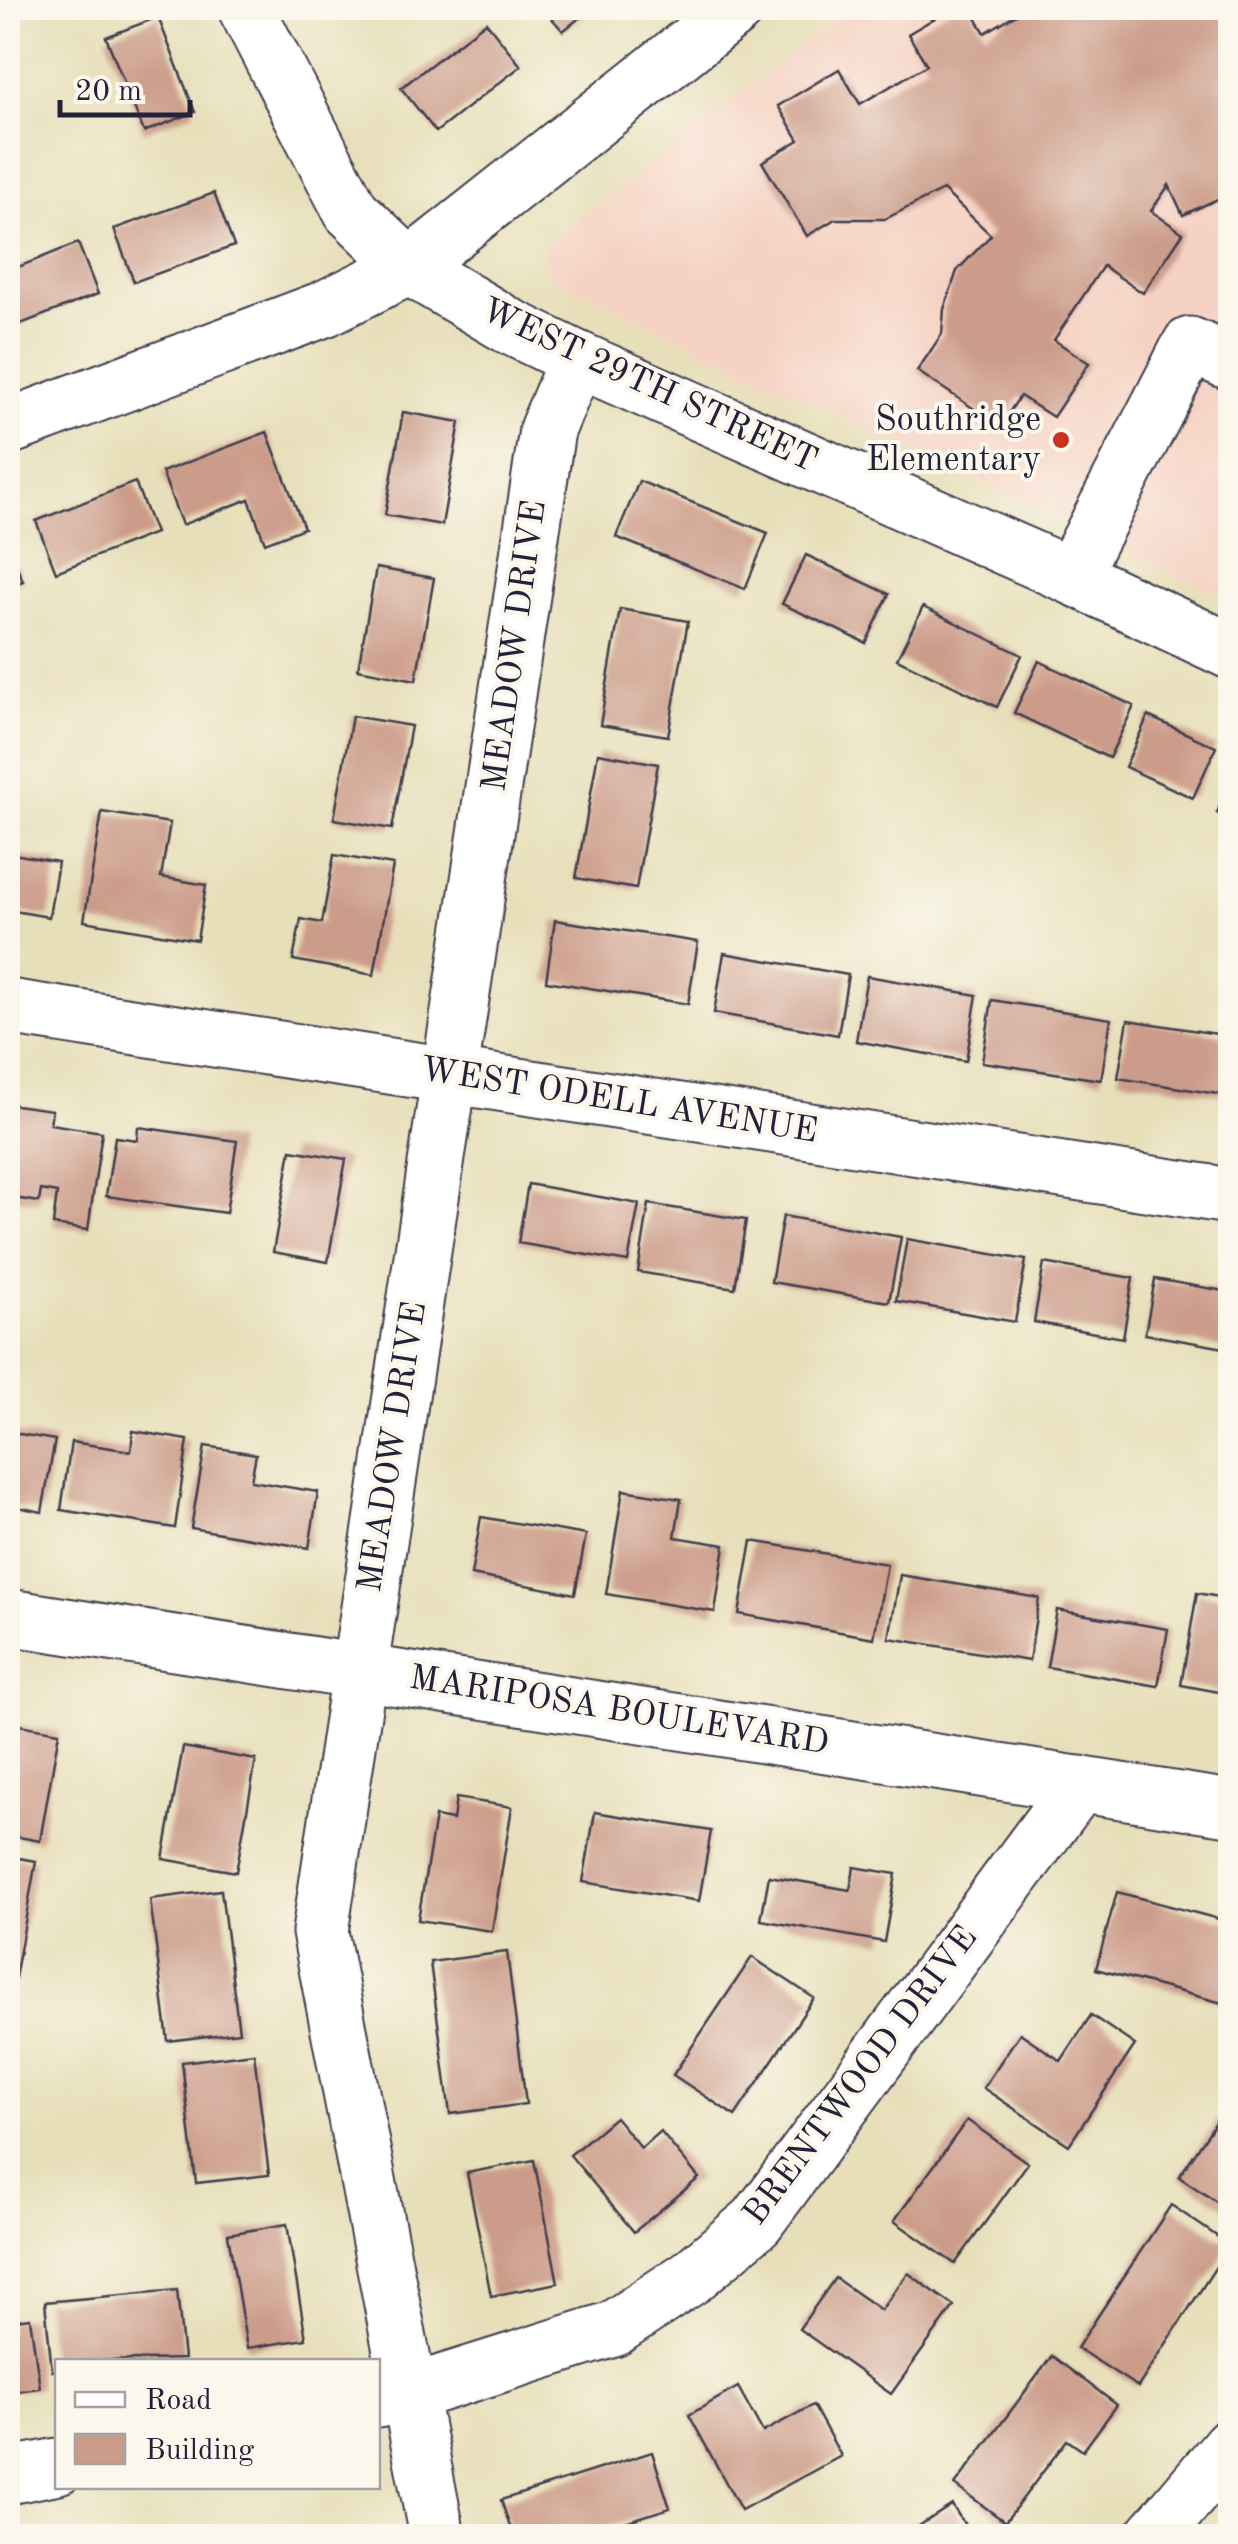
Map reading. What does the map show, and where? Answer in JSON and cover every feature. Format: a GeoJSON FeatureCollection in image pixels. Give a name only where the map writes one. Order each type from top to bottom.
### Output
{"type":"FeatureCollection","features":[{"type":"Feature","properties":{"kind":"street","name":"WEST 29TH STREET"},"geometry":{"type":"LineString","coordinates":[[246,8],[351,211],[409,268],[509,326],[577,359],[1070,576],[1230,651]]}},
{"type":"Feature","properties":{"kind":"street"},"geometry":{"type":"LineString","coordinates":[[8,427],[324,309],[409,268],[736,8]]}},
{"type":"Feature","properties":{"kind":"street"},"geometry":{"type":"LineString","coordinates":[[1070,576],[1190,345],[1230,362]]}},
{"type":"Feature","properties":{"kind":"street","name":"MEADOW DRIVE"},"geometry":{"type":"LineString","coordinates":[[437,2536],[394,2397],[320,1932],[547,430],[577,359]]}},
{"type":"Feature","properties":{"kind":"street","name":"WEST ODELL AVENUE"},"geometry":{"type":"LineString","coordinates":[[8,1007],[1230,1196]]}},
{"type":"Feature","properties":{"kind":"street","name":"MARIPOSA BOULEVARD"},"geometry":{"type":"LineString","coordinates":[[8,1617],[1230,1808]]}},
{"type":"Feature","properties":{"kind":"street","name":"BRENTWOOD DRIVE"},"geometry":{"type":"LineString","coordinates":[[394,2397],[613,2329],[691,2278],[757,2220],[1080,1784]]}},
{"type":"Feature","properties":{"kind":"street"},"geometry":{"type":"LineString","coordinates":[[1154,2536],[1230,2446]]}},
{"type":"Feature","properties":{"kind":"street"},"geometry":{"type":"LineString","coordinates":[[8,2476],[55,2467]]}},
{"type":"Feature","properties":{"kind":"shaded area","name":"Southridge Elementary"},"geometry":{"type":"Polygon","coordinates":[[[850,8],[1230,8],[1230,600],[554,279],[542,257],[547,244],[850,8]]]}},
{"type":"Feature","properties":{"kind":"building"},"geometry":{"type":"Polygon","coordinates":[[[364,8],[391,8],[371,19],[364,8]]]}},
{"type":"Feature","properties":{"kind":"building"},"geometry":{"type":"Polygon","coordinates":[[[543,8],[592,8],[563,31],[543,8]]]}},
{"type":"Feature","properties":{"kind":"building"},"geometry":{"type":"Polygon","coordinates":[[[952,8],[970,8],[985,33],[1016,14],[1005,8],[1230,8],[1230,217],[1222,197],[1183,215],[1169,185],[1151,211],[1183,233],[1143,293],[1103,266],[1054,340],[1089,363],[1053,417],[1020,396],[1000,426],[917,371],[942,334],[944,309],[957,271],[991,235],[943,190],[885,219],[835,219],[807,236],[762,162],[799,140],[778,106],[839,69],[860,104],[927,65],[908,34],[952,8]]]}},
{"type":"Feature","properties":{"kind":"building"},"geometry":{"type":"Polygon","coordinates":[[[158,17],[195,112],[144,132],[106,37],[158,17]]]}},
{"type":"Feature","properties":{"kind":"building"},"geometry":{"type":"Polygon","coordinates":[[[486,22],[521,66],[436,132],[401,88],[486,22]]]}},
{"type":"Feature","properties":{"kind":"building"},"geometry":{"type":"Polygon","coordinates":[[[214,193],[234,246],[134,282],[114,229],[214,193]]]}},
{"type":"Feature","properties":{"kind":"building"},"geometry":{"type":"Polygon","coordinates":[[[78,243],[98,294],[8,329],[8,271],[78,243]]]}},
{"type":"Feature","properties":{"kind":"building"},"geometry":{"type":"Polygon","coordinates":[[[403,412],[460,422],[442,525],[385,515],[403,412]]]}},
{"type":"Feature","properties":{"kind":"building"},"geometry":{"type":"Polygon","coordinates":[[[267,432],[304,528],[265,543],[249,499],[182,525],[162,472],[267,432]]]}},
{"type":"Feature","properties":{"kind":"building"},"geometry":{"type":"Polygon","coordinates":[[[639,481],[768,533],[745,589],[616,537],[639,481]]]}},
{"type":"Feature","properties":{"kind":"building"},"geometry":{"type":"Polygon","coordinates":[[[135,482],[155,533],[56,572],[36,521],[135,482]]]}},
{"type":"Feature","properties":{"kind":"building"},"geometry":{"type":"Polygon","coordinates":[[[8,545],[23,581],[8,587],[8,545]]]}},
{"type":"Feature","properties":{"kind":"building"},"geometry":{"type":"Polygon","coordinates":[[[806,555],[889,594],[866,643],[782,604],[806,555]]]}},
{"type":"Feature","properties":{"kind":"building"},"geometry":{"type":"Polygon","coordinates":[[[376,568],[434,578],[416,680],[358,669],[376,568]]]}},
{"type":"Feature","properties":{"kind":"building"},"geometry":{"type":"Polygon","coordinates":[[[923,607],[1022,655],[997,707],[897,659],[923,607]]]}},
{"type":"Feature","properties":{"kind":"building"},"geometry":{"type":"Polygon","coordinates":[[[620,609],[688,621],[668,736],[600,725],[620,609]]]}},
{"type":"Feature","properties":{"kind":"building"},"geometry":{"type":"Polygon","coordinates":[[[1039,661],[1134,706],[1109,758],[1014,713],[1039,661]]]}},
{"type":"Feature","properties":{"kind":"building"},"geometry":{"type":"Polygon","coordinates":[[[352,716],[411,726],[392,829],[334,819],[352,716]]]}},
{"type":"Feature","properties":{"kind":"building"},"geometry":{"type":"Polygon","coordinates":[[[1148,716],[1216,747],[1193,798],[1125,767],[1148,716]]]}},
{"type":"Feature","properties":{"kind":"building"},"geometry":{"type":"Polygon","coordinates":[[[598,753],[658,764],[636,889],[576,878],[598,753]]]}},
{"type":"Feature","properties":{"kind":"building"},"geometry":{"type":"Polygon","coordinates":[[[1230,782],[1230,819],[1217,813],[1230,782]]]}},
{"type":"Feature","properties":{"kind":"building"},"geometry":{"type":"Polygon","coordinates":[[[102,812],[170,823],[161,877],[206,885],[197,940],[84,921],[102,812]]]}},
{"type":"Feature","properties":{"kind":"building"},"geometry":{"type":"Polygon","coordinates":[[[8,853],[58,862],[49,917],[8,910],[8,853]]]}},
{"type":"Feature","properties":{"kind":"building"},"geometry":{"type":"Polygon","coordinates":[[[334,855],[393,865],[374,975],[293,960],[301,919],[322,923],[334,855]]]}},
{"type":"Feature","properties":{"kind":"building"},"geometry":{"type":"Polygon","coordinates":[[[555,920],[698,942],[688,1004],[546,981],[555,920]]]}},
{"type":"Feature","properties":{"kind":"building"},"geometry":{"type":"Polygon","coordinates":[[[724,953],[848,975],[838,1035],[714,1013],[724,953]]]}},
{"type":"Feature","properties":{"kind":"building"},"geometry":{"type":"Polygon","coordinates":[[[867,976],[977,995],[966,1061],[856,1041],[867,976]]]}},
{"type":"Feature","properties":{"kind":"building"},"geometry":{"type":"Polygon","coordinates":[[[992,1000],[1111,1019],[1101,1080],[982,1062],[992,1000]]]}},
{"type":"Feature","properties":{"kind":"building"},"geometry":{"type":"Polygon","coordinates":[[[1128,1020],[1230,1036],[1230,1096],[1118,1078],[1128,1020]]]}},
{"type":"Feature","properties":{"kind":"building"},"geometry":{"type":"Polygon","coordinates":[[[8,1104],[52,1110],[50,1124],[102,1132],[88,1230],[53,1225],[57,1193],[41,1190],[39,1202],[8,1197],[8,1104]]]}},
{"type":"Feature","properties":{"kind":"building"},"geometry":{"type":"Polygon","coordinates":[[[138,1127],[237,1141],[226,1213],[106,1196],[115,1137],[137,1140],[138,1127]]]}},
{"type":"Feature","properties":{"kind":"building"},"geometry":{"type":"Polygon","coordinates":[[[291,1150],[346,1159],[328,1262],[273,1252],[291,1150]]]}},
{"type":"Feature","properties":{"kind":"building"},"geometry":{"type":"Polygon","coordinates":[[[528,1184],[639,1204],[628,1262],[518,1243],[528,1184]]]}},
{"type":"Feature","properties":{"kind":"building"},"geometry":{"type":"Polygon","coordinates":[[[649,1204],[746,1220],[735,1288],[638,1272],[649,1204]]]}},
{"type":"Feature","properties":{"kind":"building"},"geometry":{"type":"Polygon","coordinates":[[[783,1216],[901,1237],[889,1302],[771,1282],[783,1216]]]}},
{"type":"Feature","properties":{"kind":"building"},"geometry":{"type":"Polygon","coordinates":[[[907,1239],[1026,1260],[1015,1322],[896,1301],[907,1239]]]}},
{"type":"Feature","properties":{"kind":"building"},"geometry":{"type":"Polygon","coordinates":[[[1044,1263],[1133,1278],[1123,1338],[1034,1322],[1044,1263]]]}},
{"type":"Feature","properties":{"kind":"building"},"geometry":{"type":"Polygon","coordinates":[[[1155,1279],[1230,1292],[1230,1349],[1145,1334],[1155,1279]]]}},
{"type":"Feature","properties":{"kind":"building"},"geometry":{"type":"Polygon","coordinates":[[[133,1431],[188,1440],[175,1528],[61,1510],[71,1442],[131,1451],[133,1431]]]}},
{"type":"Feature","properties":{"kind":"building"},"geometry":{"type":"Polygon","coordinates":[[[8,1432],[55,1440],[42,1512],[8,1505],[8,1432]]]}},
{"type":"Feature","properties":{"kind":"building"},"geometry":{"type":"Polygon","coordinates":[[[205,1446],[256,1454],[251,1481],[318,1492],[309,1548],[191,1528],[205,1446]]]}},
{"type":"Feature","properties":{"kind":"building"},"geometry":{"type":"Polygon","coordinates":[[[623,1490],[681,1499],[675,1537],[725,1545],[715,1612],[606,1594],[623,1490]]]}},
{"type":"Feature","properties":{"kind":"building"},"geometry":{"type":"Polygon","coordinates":[[[481,1517],[586,1535],[575,1594],[471,1575],[481,1517]]]}},
{"type":"Feature","properties":{"kind":"building"},"geometry":{"type":"Polygon","coordinates":[[[752,1541],[887,1564],[874,1638],[739,1614],[752,1541]]]}},
{"type":"Feature","properties":{"kind":"building"},"geometry":{"type":"Polygon","coordinates":[[[900,1575],[1039,1598],[1029,1661],[889,1638],[900,1575]]]}},
{"type":"Feature","properties":{"kind":"building"},"geometry":{"type":"Polygon","coordinates":[[[1197,1593],[1230,1599],[1230,1694],[1181,1685],[1197,1593]]]}},
{"type":"Feature","properties":{"kind":"building"},"geometry":{"type":"Polygon","coordinates":[[[1057,1610],[1168,1629],[1158,1686],[1047,1667],[1057,1610]]]}},
{"type":"Feature","properties":{"kind":"building"},"geometry":{"type":"Polygon","coordinates":[[[8,1723],[59,1732],[40,1841],[8,1835],[8,1723]]]}},
{"type":"Feature","properties":{"kind":"building"},"geometry":{"type":"Polygon","coordinates":[[[183,1747],[256,1760],[236,1872],[163,1859],[183,1747]]]}},
{"type":"Feature","properties":{"kind":"building"},"geometry":{"type":"Polygon","coordinates":[[[456,1798],[512,1807],[492,1931],[418,1920],[435,1817],[453,1820],[456,1798]]]}},
{"type":"Feature","properties":{"kind":"building"},"geometry":{"type":"Polygon","coordinates":[[[595,1812],[711,1831],[699,1901],[583,1882],[595,1812]]]}},
{"type":"Feature","properties":{"kind":"building"},"geometry":{"type":"Polygon","coordinates":[[[8,1856],[36,1861],[13,1989],[8,1988],[8,1856]]]}},
{"type":"Feature","properties":{"kind":"building"},"geometry":{"type":"Polygon","coordinates":[[[854,1867],[896,1874],[884,1942],[761,1920],[769,1876],[850,1890],[854,1867]]]}},
{"type":"Feature","properties":{"kind":"building"},"geometry":{"type":"Polygon","coordinates":[[[221,1890],[239,2032],[168,2041],[150,1899],[221,1890]]]}},
{"type":"Feature","properties":{"kind":"building"},"geometry":{"type":"Polygon","coordinates":[[[1117,1892],[1230,1922],[1230,2005],[1096,1969],[1117,1892]]]}},
{"type":"Feature","properties":{"kind":"building"},"geometry":{"type":"Polygon","coordinates":[[[507,1952],[526,2104],[450,2114],[430,1962],[507,1952]]]}},
{"type":"Feature","properties":{"kind":"building"},"geometry":{"type":"Polygon","coordinates":[[[752,1957],[814,1998],[735,2116],[673,2075],[752,1957]]]}},
{"type":"Feature","properties":{"kind":"building"},"geometry":{"type":"Polygon","coordinates":[[[1091,2015],[1135,2045],[1069,2145],[983,2088],[1020,2033],[1061,2061],[1091,2015]]]}},
{"type":"Feature","properties":{"kind":"building"},"geometry":{"type":"Polygon","coordinates":[[[254,2053],[269,2175],[196,2183],[182,2062],[254,2053]]]}},
{"type":"Feature","properties":{"kind":"building"},"geometry":{"type":"Polygon","coordinates":[[[1230,2101],[1230,2211],[1179,2177],[1230,2101]]]}},
{"type":"Feature","properties":{"kind":"building"},"geometry":{"type":"Polygon","coordinates":[[[615,2117],[641,2148],[660,2131],[699,2178],[634,2232],[570,2155],[615,2117]]]}},
{"type":"Feature","properties":{"kind":"building"},"geometry":{"type":"Polygon","coordinates":[[[967,2120],[1028,2163],[955,2264],[894,2221],[967,2120]]]}},
{"type":"Feature","properties":{"kind":"building"},"geometry":{"type":"Polygon","coordinates":[[[534,2160],[558,2283],[491,2296],[467,2173],[534,2160]]]}},
{"type":"Feature","properties":{"kind":"building"},"geometry":{"type":"Polygon","coordinates":[[[1171,2205],[1230,2245],[1138,2387],[1077,2348],[1171,2205]]]}},
{"type":"Feature","properties":{"kind":"building"},"geometry":{"type":"Polygon","coordinates":[[[287,2224],[306,2339],[247,2348],[228,2234],[287,2224]]]}},
{"type":"Feature","properties":{"kind":"building"},"geometry":{"type":"Polygon","coordinates":[[[908,2273],[954,2306],[891,2394],[799,2329],[835,2278],[881,2310],[908,2273]]]}},
{"type":"Feature","properties":{"kind":"building"},"geometry":{"type":"Polygon","coordinates":[[[177,2290],[184,2359],[55,2359],[52,2371],[45,2302],[177,2290]]]}},
{"type":"Feature","properties":{"kind":"building"},"geometry":{"type":"Polygon","coordinates":[[[30,2318],[40,2388],[8,2392],[8,2321],[30,2318]]]}},
{"type":"Feature","properties":{"kind":"building"},"geometry":{"type":"Polygon","coordinates":[[[1052,2356],[1117,2405],[1083,2451],[1067,2440],[1005,2522],[955,2485],[1052,2356]]]}},
{"type":"Feature","properties":{"kind":"building"},"geometry":{"type":"Polygon","coordinates":[[[738,2387],[763,2432],[813,2405],[841,2456],[741,2510],[689,2415],[738,2387]]]}},
{"type":"Feature","properties":{"kind":"building"},"geometry":{"type":"Polygon","coordinates":[[[652,2452],[670,2508],[580,2536],[513,2536],[501,2500],[652,2452]]]}},
{"type":"Feature","properties":{"kind":"building"},"geometry":{"type":"Polygon","coordinates":[[[952,2505],[972,2536],[903,2536],[952,2505]]]}},
{"type":"Feature","properties":{"kind":"place","name":"Southridge Elementary"},"geometry":{"type":"Point","coordinates":[1061,440]}}]}
